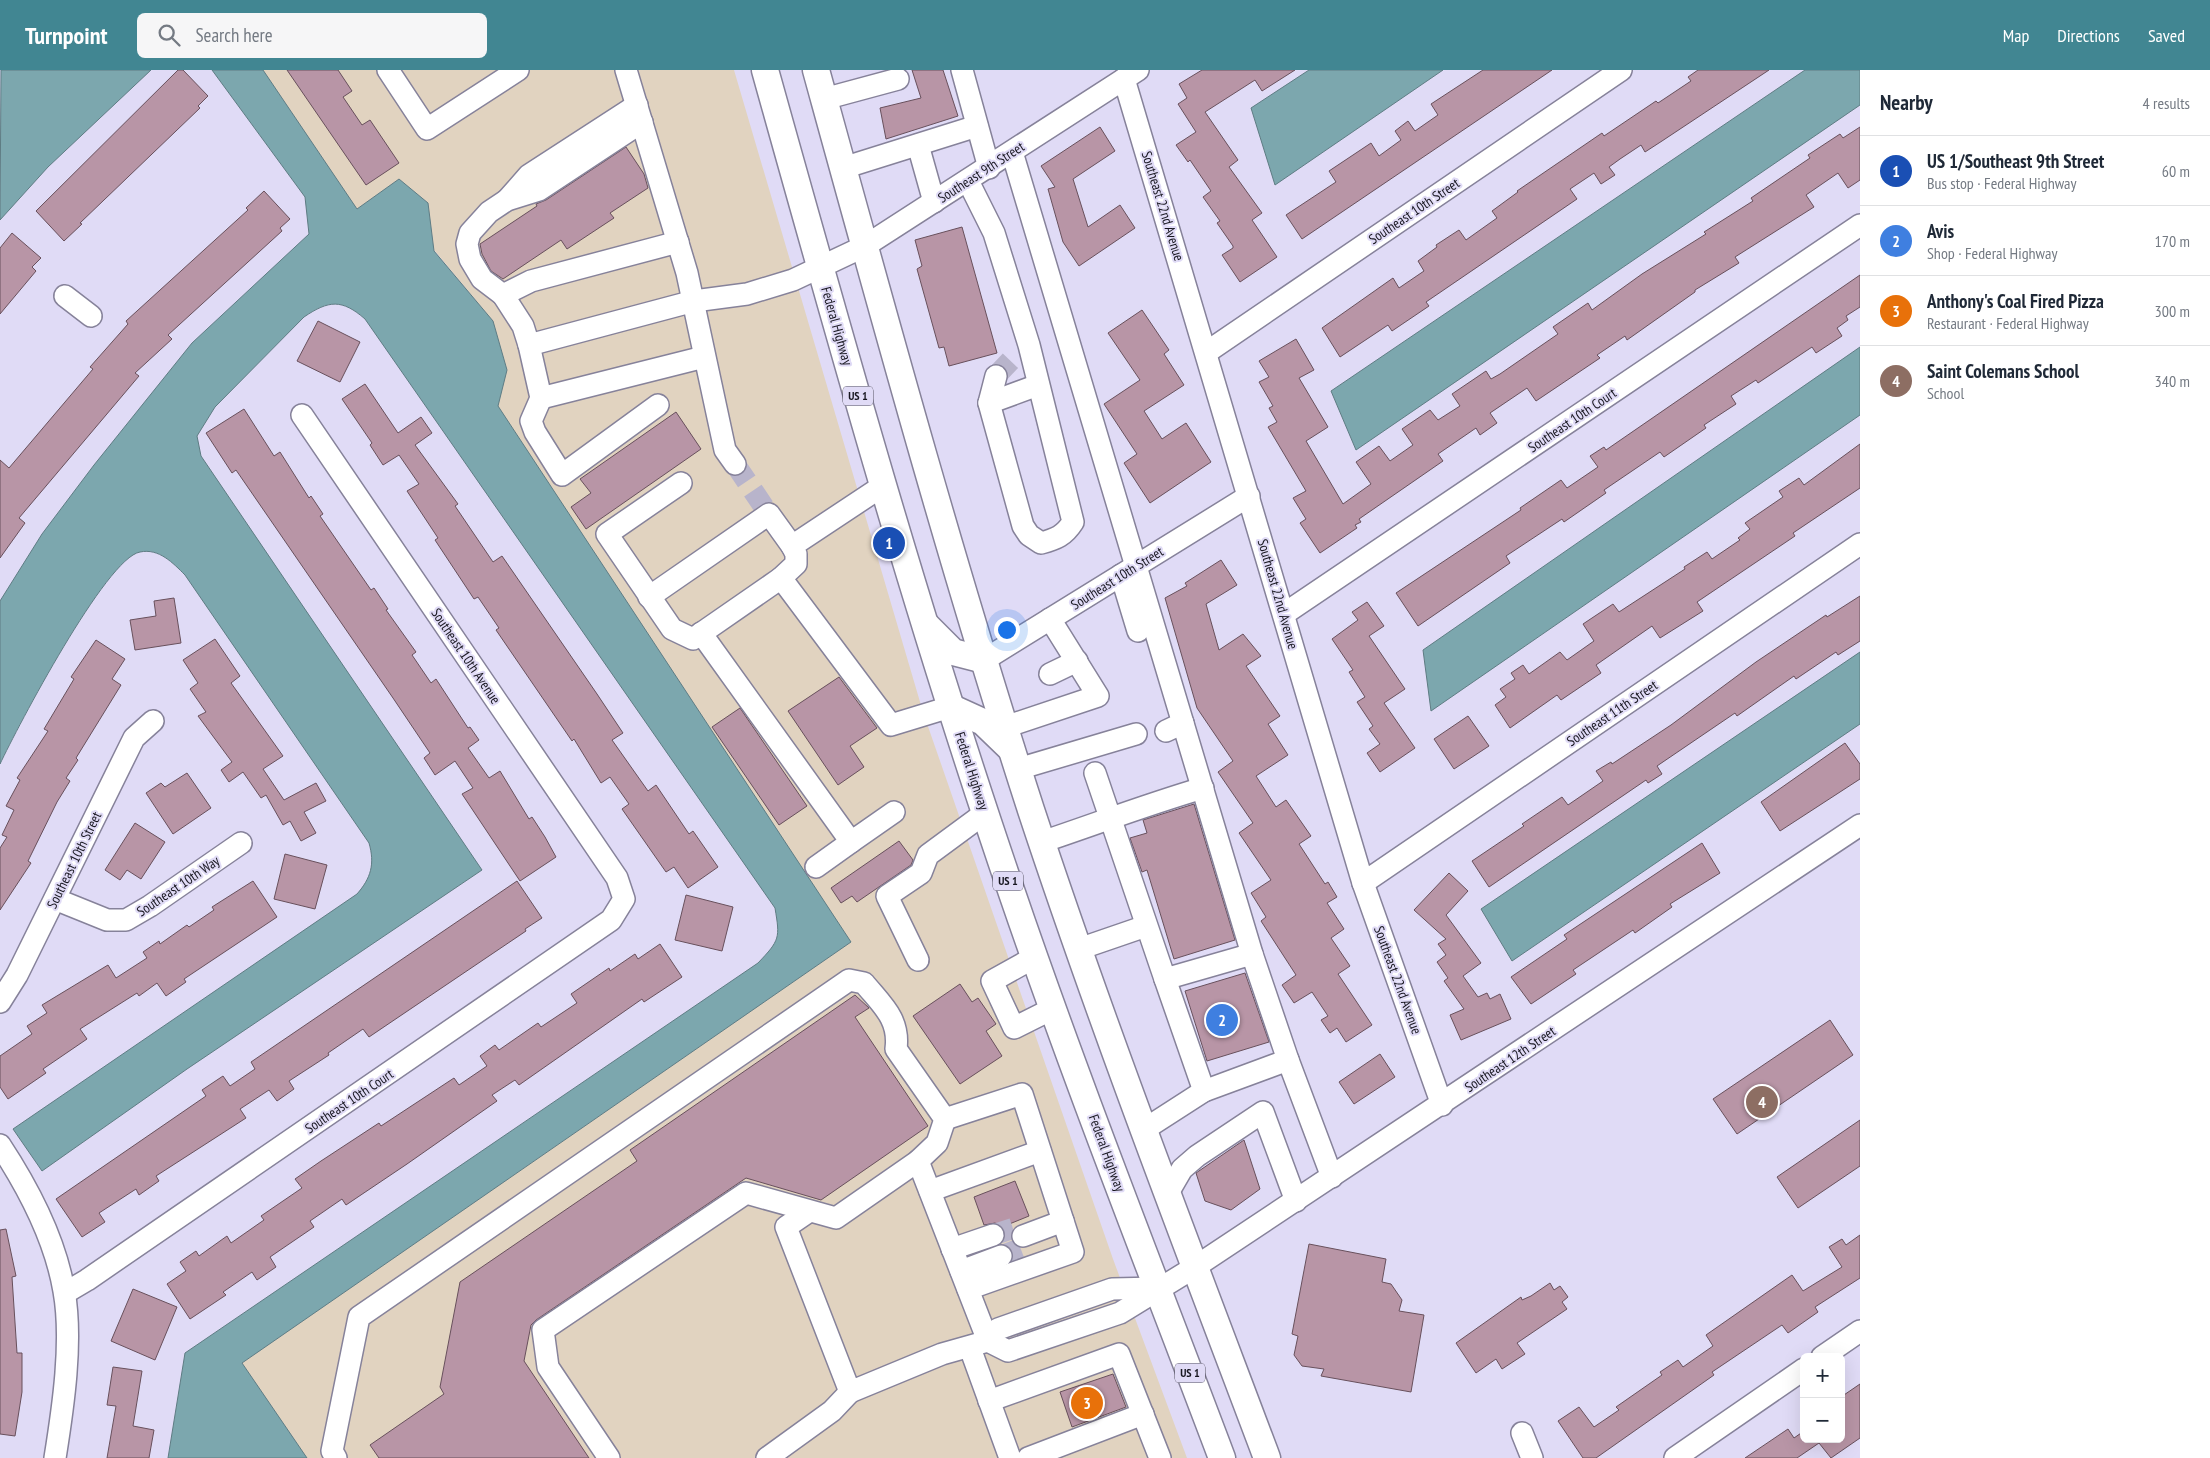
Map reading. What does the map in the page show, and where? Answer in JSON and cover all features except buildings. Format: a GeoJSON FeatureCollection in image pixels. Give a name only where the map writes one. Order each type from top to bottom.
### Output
{"type":"FeatureCollection","features":[{"type":"Feature","properties":{"kind":"main road","name":"Federal Highway"},"geometry":{"type":"LineString","coordinates":[[765,70],[820,268],[950,707],[1035,957],[1222,1458]]}},
{"type":"Feature","properties":{"kind":"main road"},"geometry":{"type":"LineString","coordinates":[[816,70],[984,660],[1042,842],[1195,1267],[1268,1458]]}},
{"type":"Feature","properties":{"kind":"main road"},"geometry":{"type":"LineString","coordinates":[[924,624],[953,652],[984,660]]}},
{"type":"Feature","properties":{"kind":"main road"},"geometry":{"type":"LineString","coordinates":[[950,707],[984,722],[1012,749]]}},
{"type":"Feature","properties":{"kind":"street"},"geometry":{"type":"LineString","coordinates":[[388,70],[427,129],[518,70]]}},
{"type":"Feature","properties":{"kind":"street"},"geometry":{"type":"LineString","coordinates":[[626,70],[694,301],[704,357],[725,450],[735,464]]}},
{"type":"Feature","properties":{"kind":"street"},"geometry":{"type":"LineString","coordinates":[[962,70],[989,168]]}},
{"type":"Feature","properties":{"kind":"street","name":"Southeast 10th Street"},"geometry":{"type":"LineString","coordinates":[[1207,352],[1621,70]]}},
{"type":"Feature","properties":{"kind":"street","name":"Southeast 9th Street"},"geometry":{"type":"LineString","coordinates":[[529,345],[694,301],[747,294],[793,280],[820,268],[865,246],[1131,75]]}},
{"type":"Feature","properties":{"kind":"street","name":"Southeast 22nd Avenue"},"geometry":{"type":"LineString","coordinates":[[1131,75],[1207,352],[1363,883],[1442,1105]]}},
{"type":"Feature","properties":{"kind":"street"},"geometry":{"type":"LineString","coordinates":[[824,99],[898,80]]}},
{"type":"Feature","properties":{"kind":"street"},"geometry":{"type":"LineString","coordinates":[[639,114],[529,175],[508,200],[489,212],[476,226],[470,233],[467,244],[470,259],[482,279],[503,295],[523,326],[541,398],[531,421],[535,432],[562,475],[658,405]]}},
{"type":"Feature","properties":{"kind":"street"},"geometry":{"type":"LineString","coordinates":[[843,168],[977,126]]}},
{"type":"Feature","properties":{"kind":"street"},"geometry":{"type":"LineString","coordinates":[[918,145],[934,202]]}},
{"type":"Feature","properties":{"kind":"street"},"geometry":{"type":"LineString","coordinates":[[1012,152],[1129,571],[1175,727],[1203,788],[1252,954],[1288,1060],[1332,1176]]}},
{"type":"Feature","properties":{"kind":"street"},"geometry":{"type":"LineString","coordinates":[[968,181],[994,233],[1022,351],[1038,385],[1073,522],[1066,533],[1057,538],[1041,543],[1029,535],[1023,526],[989,403],[996,376]]}},
{"type":"Feature","properties":{"kind":"street","name":"Southeast 10th Court"},"geometry":{"type":"LineString","coordinates":[[1284,614],[1860,225]]}},
{"type":"Feature","properties":{"kind":"street"},"geometry":{"type":"LineString","coordinates":[[503,295],[531,281],[678,242]]}},
{"type":"Feature","properties":{"kind":"street"},"geometry":{"type":"LineString","coordinates":[[65,296],[91,316]]}},
{"type":"Feature","properties":{"kind":"street"},"geometry":{"type":"LineString","coordinates":[[541,398],[704,357]]}},
{"type":"Feature","properties":{"kind":"street"},"geometry":{"type":"LineString","coordinates":[[989,403],[1038,385]]}},
{"type":"Feature","properties":{"kind":"street","name":"Southeast 10th Avenue"},"geometry":{"type":"LineString","coordinates":[[302,415],[617,878],[624,899]]}},
{"type":"Feature","properties":{"kind":"street"},"geometry":{"type":"LineString","coordinates":[[649,597],[766,510],[792,546],[796,554],[796,564],[782,578],[693,639],[672,630],[649,597],[607,534],[681,483]]}},
{"type":"Feature","properties":{"kind":"street"},"geometry":{"type":"LineString","coordinates":[[792,546],[884,485]]}},
{"type":"Feature","properties":{"kind":"street","name":"Southeast 10th Street"},"geometry":{"type":"LineString","coordinates":[[984,660],[1249,496]]}},
{"type":"Feature","properties":{"kind":"street","name":"Southeast 11th Street"},"geometry":{"type":"LineString","coordinates":[[1363,883],[1860,544]]}},
{"type":"Feature","properties":{"kind":"street"},"geometry":{"type":"LineString","coordinates":[[1129,571],[1138,631]]}},
{"type":"Feature","properties":{"kind":"street"},"geometry":{"type":"LineString","coordinates":[[782,578],[891,725],[950,707]]}},
{"type":"Feature","properties":{"kind":"street"},"geometry":{"type":"LineString","coordinates":[[1012,749],[1098,696],[1050,619]]}},
{"type":"Feature","properties":{"kind":"street"},"geometry":{"type":"LineString","coordinates":[[701,633],[851,842]]}},
{"type":"Feature","properties":{"kind":"street"},"geometry":{"type":"LineString","coordinates":[[1050,674],[1077,661]]}},
{"type":"Feature","properties":{"kind":"street","name":"Southeast 10th Street"},"geometry":{"type":"LineString","coordinates":[[0,1002],[18,975],[134,738],[153,721]]}},
{"type":"Feature","properties":{"kind":"street"},"geometry":{"type":"LineString","coordinates":[[1012,749],[1136,734]]}},
{"type":"Feature","properties":{"kind":"street"},"geometry":{"type":"LineString","coordinates":[[1095,773],[1146,926],[1204,1090]]}},
{"type":"Feature","properties":{"kind":"street"},"geometry":{"type":"LineString","coordinates":[[1042,842],[1131,810],[1203,788]]}},
{"type":"Feature","properties":{"kind":"street"},"geometry":{"type":"LineString","coordinates":[[816,867],[894,812]]}},
{"type":"Feature","properties":{"kind":"street"},"geometry":{"type":"LineString","coordinates":[[918,960],[887,896],[921,873],[928,855],[985,813]]}},
{"type":"Feature","properties":{"kind":"street","name":"Southeast 12th Street"},"geometry":{"type":"LineString","coordinates":[[1158,1288],[1195,1267],[1442,1105],[1860,825]]}},
{"type":"Feature","properties":{"kind":"street","name":"Southeast 10th Way"},"geometry":{"type":"LineString","coordinates":[[55,899],[107,920],[126,920],[150,906],[241,843]]}},
{"type":"Feature","properties":{"kind":"street","name":"Southeast 10th Court"},"geometry":{"type":"LineString","coordinates":[[64,1293],[88,1280],[611,920],[624,899]]}},
{"type":"Feature","properties":{"kind":"street"},"geometry":{"type":"LineString","coordinates":[[1079,949],[1146,926]]}},
{"type":"Feature","properties":{"kind":"street"},"geometry":{"type":"LineString","coordinates":[[1165,979],[1252,954]]}},
{"type":"Feature","properties":{"kind":"street"},"geometry":{"type":"LineString","coordinates":[[1035,957],[992,982],[1014,1028],[1054,1008]]}},
{"type":"Feature","properties":{"kind":"street"},"geometry":{"type":"LineString","coordinates":[[336,1458],[332,1452],[359,1317],[849,980],[864,983],[892,1018],[898,1034],[896,1049],[945,1119]]}},
{"type":"Feature","properties":{"kind":"street"},"geometry":{"type":"LineString","coordinates":[[1145,1129],[1204,1090],[1288,1060]]}},
{"type":"Feature","properties":{"kind":"street"},"geometry":{"type":"LineString","coordinates":[[945,1119],[1022,1094],[1073,1252],[959,1267]]}},
{"type":"Feature","properties":{"kind":"street"},"geometry":{"type":"LineString","coordinates":[[1168,1193],[1182,1169],[1196,1156],[1263,1112],[1296,1200]]}},
{"type":"Feature","properties":{"kind":"street"},"geometry":{"type":"LineString","coordinates":[[608,1458],[548,1367],[543,1330],[746,1193],[808,1212],[836,1218],[918,1161],[937,1143],[945,1119]]}},
{"type":"Feature","properties":{"kind":"street"},"geometry":{"type":"LineString","coordinates":[[0,1145],[33,1199],[52,1246],[64,1293],[66,1369],[55,1458]]}},
{"type":"Feature","properties":{"kind":"street"},"geometry":{"type":"LineString","coordinates":[[930,1191],[1040,1151]]}},
{"type":"Feature","properties":{"kind":"street"},"geometry":{"type":"LineString","coordinates":[[918,1161],[959,1267],[979,1344],[989,1401],[1010,1458]]}},
{"type":"Feature","properties":{"kind":"street"},"geometry":{"type":"LineString","coordinates":[[808,1212],[786,1227],[850,1392]]}},
{"type":"Feature","properties":{"kind":"street"},"geometry":{"type":"LineString","coordinates":[[1024,1236],[1063,1221]]}},
{"type":"Feature","properties":{"kind":"street"},"geometry":{"type":"LineString","coordinates":[[959,1267],[997,1246]]}},
{"type":"Feature","properties":{"kind":"street"},"geometry":{"type":"LineString","coordinates":[[768,1458],[832,1411],[850,1392],[942,1354],[979,1344],[998,1329],[1112,1288],[1158,1288]]}},
{"type":"Feature","properties":{"kind":"street"},"geometry":{"type":"LineString","coordinates":[[1828,1353],[1860,1331]]}},
{"type":"Feature","properties":{"kind":"street"},"geometry":{"type":"LineString","coordinates":[[989,1401],[1119,1354],[1160,1458]]}},
{"type":"Feature","properties":{"kind":"street"},"geometry":{"type":"LineString","coordinates":[[1675,1458],[1800,1372]]}},
{"type":"Feature","properties":{"kind":"street"},"geometry":{"type":"LineString","coordinates":[[1028,1458],[1142,1414]]}},
{"type":"Feature","properties":{"kind":"street"},"geometry":{"type":"LineString","coordinates":[[1522,1434],[1532,1458]]}},
{"type":"Feature","properties":{"kind":"shaded area"},"geometry":{"type":"Polygon","coordinates":[[[1,70],[151,70],[48,167],[0,220],[1,70]]]}},
{"type":"Feature","properties":{"kind":"shaded area"},"geometry":{"type":"Polygon","coordinates":[[[212,70],[263,70],[357,209],[399,179],[428,203],[434,251],[493,321],[507,370],[498,406],[851,942],[242,1363],[307,1458],[168,1458],[185,1353],[758,963],[771,949],[777,938],[778,926],[775,908],[365,319],[357,312],[342,305],[328,305],[304,317],[215,407],[197,436],[201,456],[482,870],[187,1069],[42,1171],[13,1129],[357,894],[369,876],[372,864],[369,843],[185,575],[165,557],[153,552],[140,552],[125,561],[85,612],[43,683],[0,764],[0,601],[42,534],[94,465],[192,343],[309,234],[305,197],[212,70]]]}},
{"type":"Feature","properties":{"kind":"shaded area"},"geometry":{"type":"Polygon","coordinates":[[[263,70],[734,70],[923,712],[1113,1259],[1187,1458],[307,1458],[242,1363],[851,942],[498,406],[507,370],[493,321],[434,250],[428,203],[399,179],[357,209],[263,70]]]}},
{"type":"Feature","properties":{"kind":"shaded area"},"geometry":{"type":"Polygon","coordinates":[[[1309,70],[1443,70],[1275,185],[1251,108],[1309,70]]]}},
{"type":"Feature","properties":{"kind":"shaded area"},"geometry":{"type":"Polygon","coordinates":[[[1805,70],[1860,70],[1860,105],[1356,450],[1331,391],[1805,70]]]}},
{"type":"Feature","properties":{"kind":"shaded area"},"geometry":{"type":"Polygon","coordinates":[[[1860,347],[1860,415],[1431,711],[1423,650],[1860,347]]]}},
{"type":"Feature","properties":{"kind":"shaded area"},"geometry":{"type":"Polygon","coordinates":[[[1860,652],[1860,724],[1512,961],[1481,909],[1860,652]]]}},
{"type":"Feature","properties":{"kind":"tunnel"},"geometry":{"type":"LineString","coordinates":[[996,376],[1014,357]]}},
{"type":"Feature","properties":{"kind":"tunnel"},"geometry":{"type":"LineString","coordinates":[[735,464],[764,507]]}},
{"type":"Feature","properties":{"kind":"tunnel"},"geometry":{"type":"LineString","coordinates":[[993,1235],[1020,1226]]}},
{"type":"Feature","properties":{"kind":"tunnel"},"geometry":{"type":"LineString","coordinates":[[1001,1256],[1027,1246]]}},
{"type":"Feature","properties":{"kind":"place","name":"US 1/Southeast 9th Street"},"geometry":{"type":"Point","coordinates":[889,543]}},
{"type":"Feature","properties":{"kind":"place","name":"Avis"},"geometry":{"type":"Point","coordinates":[1222,1020]}},
{"type":"Feature","properties":{"kind":"place","name":"Saint Colemans School"},"geometry":{"type":"Point","coordinates":[1762,1102]}},
{"type":"Feature","properties":{"kind":"place","name":"Anthony's Coal Fired Pizza"},"geometry":{"type":"Point","coordinates":[1087,1403]}}]}
